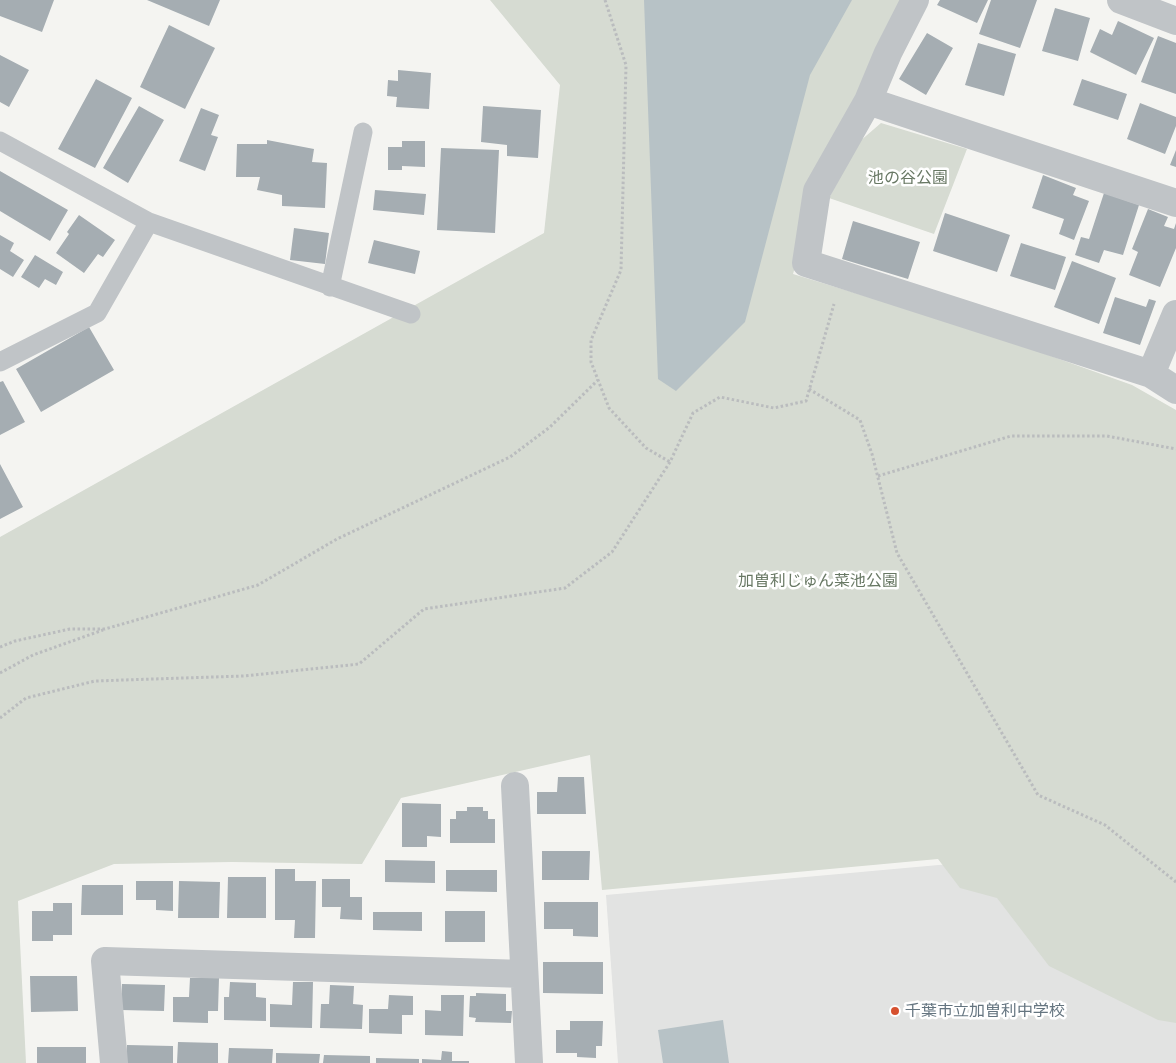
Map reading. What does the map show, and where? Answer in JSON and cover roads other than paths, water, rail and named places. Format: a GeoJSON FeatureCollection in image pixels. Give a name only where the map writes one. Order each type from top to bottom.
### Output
{"type":"FeatureCollection","features":[{"type":"Feature","properties":{"kind":"street"},"geometry":{"type":"LineString","coordinates":[[915,0],[888,53],[868,101],[817,191],[806,263],[1151,374],[1176,390]]}},
{"type":"Feature","properties":{"kind":"street"},"geometry":{"type":"LineString","coordinates":[[1121,0],[1176,21]]}},
{"type":"Feature","properties":{"kind":"street"},"geometry":{"type":"LineString","coordinates":[[868,101],[1176,203]]}},
{"type":"Feature","properties":{"kind":"street"},"geometry":{"type":"LineString","coordinates":[[1151,374],[1176,314]]}},
{"type":"Feature","properties":{"kind":"street"},"geometry":{"type":"LineString","coordinates":[[515,786],[529,1063]]}},
{"type":"Feature","properties":{"kind":"street"},"geometry":{"type":"LineString","coordinates":[[114,1063],[105,961],[524,974]]}},
{"type":"Feature","properties":{"kind":"lane"},"geometry":{"type":"LineString","coordinates":[[330,287],[363,132]]}},
{"type":"Feature","properties":{"kind":"lane"},"geometry":{"type":"LineString","coordinates":[[0,142],[149,222],[410,314]]}},
{"type":"Feature","properties":{"kind":"lane"},"geometry":{"type":"LineString","coordinates":[[0,362],[97,313],[149,222]]}},
{"type":"Feature","properties":{"kind":"place","name":"千葉市立加曽利中学校"},"geometry":{"type":"Point","coordinates":[895,1011]}},
{"type":"Feature","properties":{"kind":"park label","name":"池の谷公園"},"geometry":{"type":"Point","coordinates":[908,178]}},
{"type":"Feature","properties":{"kind":"park label","name":"加曽利じゅん菜池公園"},"geometry":{"type":"Point","coordinates":[818,581]}}]}
